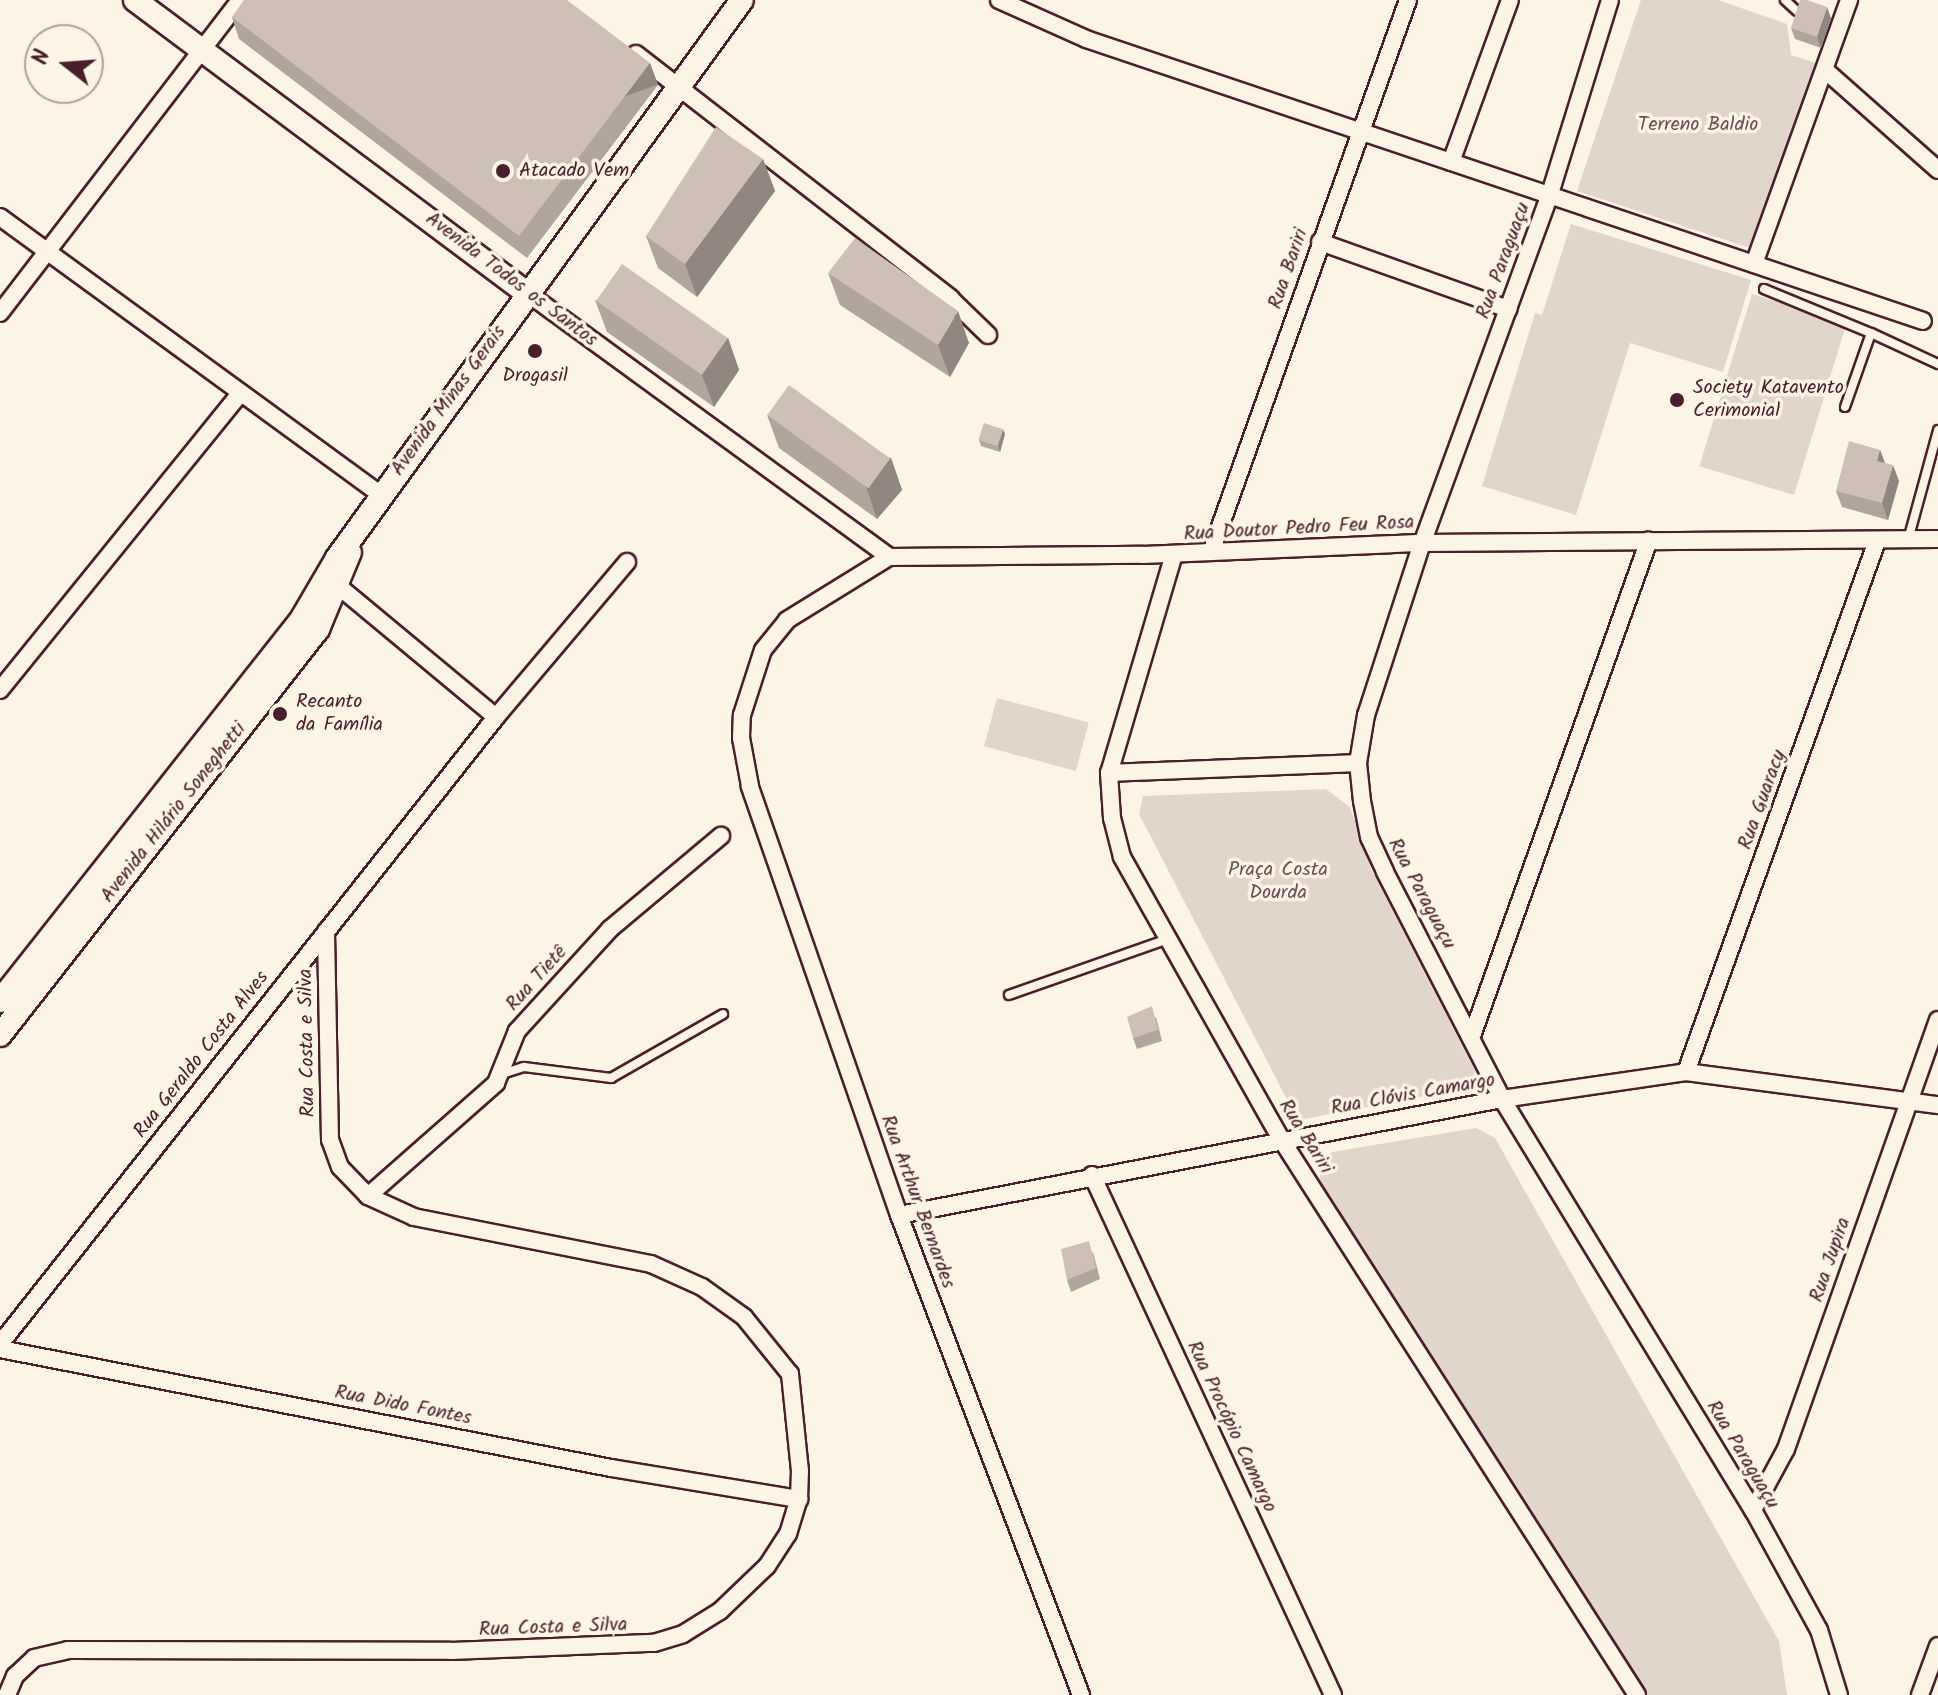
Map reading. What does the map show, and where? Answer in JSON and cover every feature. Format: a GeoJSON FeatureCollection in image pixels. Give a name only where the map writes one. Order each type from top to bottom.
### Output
{"type":"FeatureCollection","features":[{"type":"Feature","properties":{"kind":"street","name":"Avenida Todos os Santos"},"geometry":{"type":"LineString","coordinates":[[135,0],[526,292],[889,557]]}},
{"type":"Feature","properties":{"kind":"street"},"geometry":{"type":"LineString","coordinates":[[0,313],[44,251],[240,0]]}},
{"type":"Feature","properties":{"kind":"street","name":"Avenida Minas Gerais"},"geometry":{"type":"LineString","coordinates":[[333,582],[355,532],[381,495],[526,292],[742,0]]}},
{"type":"Feature","properties":{"kind":"street"},"geometry":{"type":"LineString","coordinates":[[999,0],[1086,39],[1357,133],[1550,194],[1923,321]]}},
{"type":"Feature","properties":{"kind":"street","name":"Rua Bariri"},"geometry":{"type":"LineString","coordinates":[[1211,552],[1357,133],[1408,0]]}},
{"type":"Feature","properties":{"kind":"street"},"geometry":{"type":"LineString","coordinates":[[1451,162],[1510,0]]}},
{"type":"Feature","properties":{"kind":"street","name":"Rua Paraguaçu"},"geometry":{"type":"LineString","coordinates":[[1610,0],[1550,194],[1422,543],[1366,715],[1358,763],[1369,837],[1473,1033],[1502,1099],[1753,1510],[1819,1630],[1839,1695]]}},
{"type":"Feature","properties":{"kind":"street"},"geometry":{"type":"LineString","coordinates":[[1754,264],[1849,0]]}},
{"type":"Feature","properties":{"kind":"street"},"geometry":{"type":"LineString","coordinates":[[617,39],[950,298],[988,335]]}},
{"type":"Feature","properties":{"kind":"street"},"geometry":{"type":"LineString","coordinates":[[1825,70],[1938,170]]}},
{"type":"Feature","properties":{"kind":"street"},"geometry":{"type":"LineString","coordinates":[[0,217],[381,495]]}},
{"type":"Feature","properties":{"kind":"street"},"geometry":{"type":"LineString","coordinates":[[1320,242],[1508,309]]}},
{"type":"Feature","properties":{"kind":"street"},"geometry":{"type":"LineString","coordinates":[[0,690],[240,394]]}},
{"type":"Feature","properties":{"kind":"street","name":"Rua Doutor Pedro Feu Rosa"},"geometry":{"type":"LineString","coordinates":[[889,557],[1174,554],[1422,543],[1938,539]]}},
{"type":"Feature","properties":{"kind":"street"},"geometry":{"type":"LineString","coordinates":[[1473,1033],[1649,540]]}},
{"type":"Feature","properties":{"kind":"street","name":"Rua Guaracy"},"geometry":{"type":"LineString","coordinates":[[1686,1072],[1877,541]]}},
{"type":"Feature","properties":{"kind":"street","name":"Rua Bariri"},"geometry":{"type":"LineString","coordinates":[[1174,554],[1109,773],[1112,818],[1122,857],[1165,940],[1281,1139],[1637,1695]]}},
{"type":"Feature","properties":{"kind":"street","name":"Rua Arthur Bernardes"},"geometry":{"type":"LineString","coordinates":[[889,557],[787,620],[763,650],[742,715],[741,738],[750,786],[899,1215],[1081,1695]]}},
{"type":"Feature","properties":{"kind":"street","name":"Rua Geraldo Costa Alves"},"geometry":{"type":"LineString","coordinates":[[0,1346],[496,717],[627,562]]}},
{"type":"Feature","properties":{"kind":"street"},"geometry":{"type":"LineString","coordinates":[[333,582],[496,717]]}},
{"type":"Feature","properties":{"kind":"street","name":"Avenida Hilário Soneghetti"},"geometry":{"type":"LineString","coordinates":[[0,1001],[333,582]]}},
{"type":"Feature","properties":{"kind":"street","name":"Avenida Hilário Soneghetti"},"geometry":{"type":"LineString","coordinates":[[0,1035],[318,629],[333,582]]}},
{"type":"Feature","properties":{"kind":"street"},"geometry":{"type":"LineString","coordinates":[[1109,773],[1358,763]]}},
{"type":"Feature","properties":{"kind":"street","name":"Rua Tietê"},"geometry":{"type":"LineString","coordinates":[[368,1196],[501,1074],[517,1031],[610,929],[721,836]]}},
{"type":"Feature","properties":{"kind":"street","name":"Rua Costa e Silva"},"geometry":{"type":"LineString","coordinates":[[7,1695],[15,1676],[34,1658],[68,1650],[597,1649],[654,1643],[683,1634],[720,1611],[767,1566],[788,1534],[799,1499],[790,1374],[744,1317],[702,1287],[651,1264],[414,1217],[368,1196],[340,1167],[330,1140],[326,931]]}},
{"type":"Feature","properties":{"kind":"street","name":"Rua Jupira"},"geometry":{"type":"LineString","coordinates":[[1753,1510],[1786,1449],[1938,1020]]}},
{"type":"Feature","properties":{"kind":"street","name":"Rua Clóvis Camargo"},"geometry":{"type":"LineString","coordinates":[[899,1215],[1281,1139],[1502,1099],[1686,1072],[1938,1105]]}},
{"type":"Feature","properties":{"kind":"street","name":"Rua Procópio Camargo"},"geometry":{"type":"LineString","coordinates":[[1092,1175],[1333,1695]]}},
{"type":"Feature","properties":{"kind":"street","name":"Rua Dido Fontes"},"geometry":{"type":"LineString","coordinates":[[0,1346],[611,1468],[799,1499]]}},
{"type":"Feature","properties":{"kind":"street"},"geometry":{"type":"LineString","coordinates":[[1920,1695],[1938,1646]]}},
{"type":"Feature","properties":{"kind":"lane"},"geometry":{"type":"LineString","coordinates":[[1785,0],[1797,11]]}},
{"type":"Feature","properties":{"kind":"lane"},"geometry":{"type":"LineString","coordinates":[[1764,289],[1938,364]]}},
{"type":"Feature","properties":{"kind":"lane"},"geometry":{"type":"LineString","coordinates":[[1845,407],[1871,333]]}},
{"type":"Feature","properties":{"kind":"lane"},"geometry":{"type":"LineString","coordinates":[[1908,540],[1938,430]]}},
{"type":"Feature","properties":{"kind":"lane"},"geometry":{"type":"LineString","coordinates":[[1009,995],[1165,940]]}},
{"type":"Feature","properties":{"kind":"lane"},"geometry":{"type":"LineString","coordinates":[[501,1074],[524,1067],[611,1078],[723,1014]]}},
{"type":"Feature","properties":{"kind":"green space","name":"Terreno Baldio"},"geometry":{"type":"Polygon","coordinates":[[[1641,0],[1718,0],[1787,24],[1791,55],[1819,64],[1753,249],[1577,191],[1641,0]]]}},
{"type":"Feature","properties":{"kind":"green space"},"geometry":{"type":"Polygon","coordinates":[[[1571,224],[1751,280],[1723,372],[1630,343],[1576,515],[1482,486],[1535,313],[1542,315],[1571,224]]]}},
{"type":"Feature","properties":{"kind":"green space"},"geometry":{"type":"Polygon","coordinates":[[[1752,294],[1847,323],[1794,495],[1699,466],[1752,294]]]}},
{"type":"Feature","properties":{"kind":"green space"},"geometry":{"type":"Polygon","coordinates":[[[997,698],[1089,723],[1076,771],[984,746],[997,698]]]}},
{"type":"Feature","properties":{"kind":"green space","name":"Praça Costa Dourda"},"geometry":{"type":"Polygon","coordinates":[[[1326,789],[1350,807],[1371,869],[1475,1071],[1468,1088],[1304,1119],[1293,1111],[1139,814],[1143,796],[1326,789]]]}},
{"type":"Feature","properties":{"kind":"green space"},"geometry":{"type":"Polygon","coordinates":[[[1476,1128],[1495,1138],[1779,1641],[1787,1695],[1640,1695],[1549,1576],[1319,1183],[1321,1163],[1332,1152],[1476,1128]]]}},
{"type":"Feature","properties":{"kind":"building","name":"Atacado Vem"},"geometry":{"type":"Polygon","coordinates":[[[244,0],[567,0],[650,63],[519,236],[232,17],[244,0]]]}},
{"type":"Feature","properties":{"kind":"building"},"geometry":{"type":"Polygon","coordinates":[[[1800,0],[1827,7],[1817,37],[1791,28],[1800,0]]]}},
{"type":"Feature","properties":{"kind":"building"},"geometry":{"type":"Polygon","coordinates":[[[716,127],[763,159],[685,264],[646,236],[716,127]]]}},
{"type":"Feature","properties":{"kind":"building"},"geometry":{"type":"Polygon","coordinates":[[[855,238],[958,311],[938,345],[828,273],[855,238]]]}},
{"type":"Feature","properties":{"kind":"building"},"geometry":{"type":"Polygon","coordinates":[[[622,264],[728,338],[702,375],[596,301],[622,264]]]}},
{"type":"Feature","properties":{"kind":"building"},"geometry":{"type":"Polygon","coordinates":[[[789,385],[890,458],[868,488],[767,415],[789,385]]]}},
{"type":"Feature","properties":{"kind":"building"},"geometry":{"type":"Polygon","coordinates":[[[984,423],[1003,429],[997,446],[978,440],[984,423]]]}},
{"type":"Feature","properties":{"kind":"building"},"geometry":{"type":"Polygon","coordinates":[[[1849,441],[1880,450],[1877,461],[1893,465],[1882,503],[1836,491],[1849,441]]]}},
{"type":"Feature","properties":{"kind":"building"},"geometry":{"type":"Polygon","coordinates":[[[1152,1006],[1158,1030],[1133,1038],[1127,1017],[1152,1006]]]}},
{"type":"Feature","properties":{"kind":"building"},"geometry":{"type":"Polygon","coordinates":[[[1089,1241],[1096,1268],[1067,1280],[1061,1249],[1089,1241]]]}},
{"type":"Feature","properties":{"kind":"place","name":"Atacado Vem"},"geometry":{"type":"Point","coordinates":[503,171]}},
{"type":"Feature","properties":{"kind":"place","name":"Drogasil"},"geometry":{"type":"Point","coordinates":[535,351]}},
{"type":"Feature","properties":{"kind":"place","name":"Society Katavento Cerimonial"},"geometry":{"type":"Point","coordinates":[1677,400]}},
{"type":"Feature","properties":{"kind":"place","name":"Recanto da Família"},"geometry":{"type":"Point","coordinates":[280,714]}}]}
